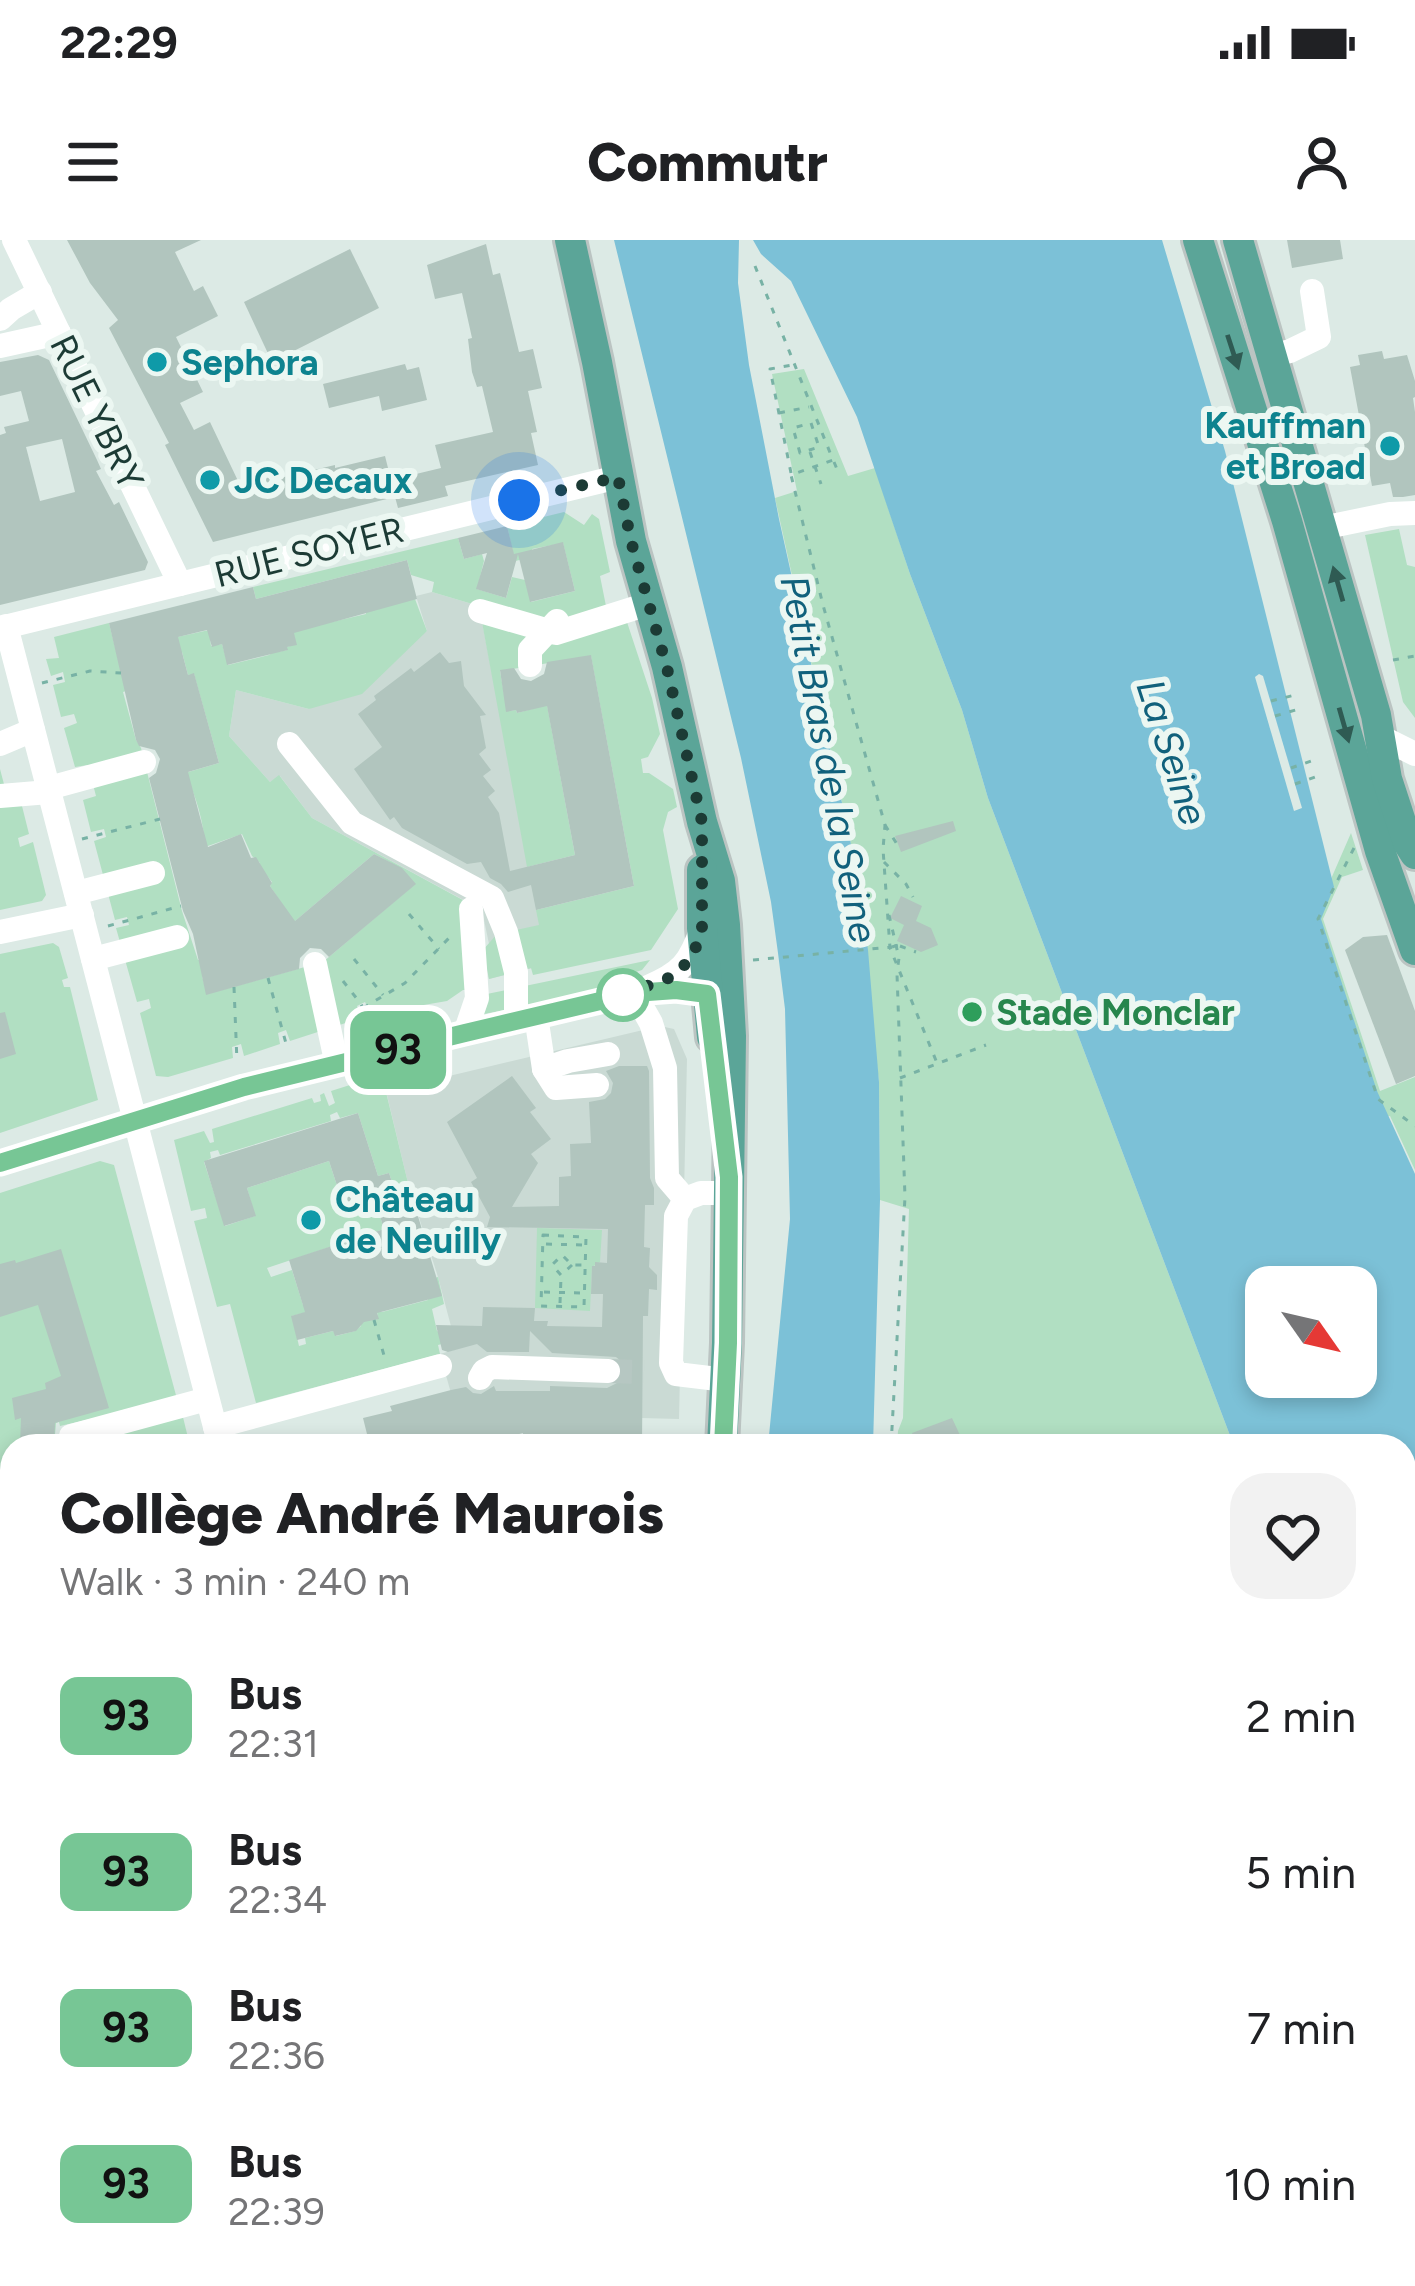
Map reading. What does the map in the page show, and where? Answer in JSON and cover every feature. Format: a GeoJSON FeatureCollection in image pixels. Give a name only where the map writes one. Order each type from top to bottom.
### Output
{"type":"FeatureCollection","features":[{"type":"Feature","properties":{"kind":"main road"},"geometry":{"type":"LineString","coordinates":[[569,240],[646,597],[720,881],[729,1021],[723,1434]]}},
{"type":"Feature","properties":{"kind":"main road"},"geometry":{"type":"LineString","coordinates":[[1198,240],[1287,521],[1368,849],[1415,950]]}},
{"type":"Feature","properties":{"kind":"main road"},"geometry":{"type":"LineString","coordinates":[[1238,240],[1381,737],[1382,758],[1408,810],[1408,843],[1415,854]]}},
{"type":"Feature","properties":{"kind":"main road"},"geometry":{"type":"LineString","coordinates":[[702,822],[706,986],[729,1185]]}},
{"type":"Feature","properties":{"kind":"street","name":"RUE YBRY"},"geometry":{"type":"LineString","coordinates":[[14,240],[181,584]]}},
{"type":"Feature","properties":{"kind":"street"},"geometry":{"type":"LineString","coordinates":[[1271,356],[1319,338],[1312,291]]}},
{"type":"Feature","properties":{"kind":"street"},"geometry":{"type":"LineString","coordinates":[[0,319],[40,292]]}},
{"type":"Feature","properties":{"kind":"street"},"geometry":{"type":"LineString","coordinates":[[0,346],[59,333]]}},
{"type":"Feature","properties":{"kind":"street","name":"RUE SOYER"},"geometry":{"type":"LineString","coordinates":[[3,627],[618,477]]}},
{"type":"Feature","properties":{"kind":"street"},"geometry":{"type":"LineString","coordinates":[[1322,528],[1415,513]]}},
{"type":"Feature","properties":{"kind":"street"},"geometry":{"type":"LineString","coordinates":[[480,611],[556,633],[646,597]]}},
{"type":"Feature","properties":{"kind":"street"},"geometry":{"type":"LineString","coordinates":[[3,627],[11,691],[33,730],[86,912],[93,959],[216,1434]]}},
{"type":"Feature","properties":{"kind":"street"},"geometry":{"type":"LineString","coordinates":[[530,665],[530,650],[546,631]]}},
{"type":"Feature","properties":{"kind":"street"},"geometry":{"type":"LineString","coordinates":[[0,744],[33,730]]}},
{"type":"Feature","properties":{"kind":"street"},"geometry":{"type":"LineString","coordinates":[[1381,737],[1415,754]]}},
{"type":"Feature","properties":{"kind":"street"},"geometry":{"type":"LineString","coordinates":[[289,744],[352,824],[491,898],[506,932],[526,1019],[544,1070],[556,1088],[597,1085]]}},
{"type":"Feature","properties":{"kind":"street"},"geometry":{"type":"LineString","coordinates":[[0,796],[50,793],[136,769]]}},
{"type":"Feature","properties":{"kind":"street"},"geometry":{"type":"LineString","coordinates":[[1368,849],[1408,810]]}},
{"type":"Feature","properties":{"kind":"street"},"geometry":{"type":"LineString","coordinates":[[0,932],[86,912],[153,873]]}},
{"type":"Feature","properties":{"kind":"street"},"geometry":{"type":"LineString","coordinates":[[465,1033],[477,998],[471,909]]}},
{"type":"Feature","properties":{"kind":"street"},"geometry":{"type":"LineString","coordinates":[[634,993],[674,976],[693,956],[702,928]]}},
{"type":"Feature","properties":{"kind":"street"},"geometry":{"type":"LineString","coordinates":[[93,959],[177,937]]}},
{"type":"Feature","properties":{"kind":"street"},"geometry":{"type":"LineString","coordinates":[[327,969],[337,1064]]}},
{"type":"Feature","properties":{"kind":"street"},"geometry":{"type":"LineString","coordinates":[[674,976],[718,989],[729,1021]]}},
{"type":"Feature","properties":{"kind":"street"},"geometry":{"type":"LineString","coordinates":[[0,1163],[244,1087],[634,993],[706,986]]}},
{"type":"Feature","properties":{"kind":"street"},"geometry":{"type":"LineString","coordinates":[[634,993],[651,1023],[665,1068],[667,1178],[681,1208],[674,1372]]}},
{"type":"Feature","properties":{"kind":"street"},"geometry":{"type":"LineString","coordinates":[[544,1070],[608,1054]]}},
{"type":"Feature","properties":{"kind":"street"},"geometry":{"type":"LineString","coordinates":[[681,1208],[701,1193],[729,1185]]}},
{"type":"Feature","properties":{"kind":"street"},"geometry":{"type":"LineString","coordinates":[[223,1434],[440,1366]]}},
{"type":"Feature","properties":{"kind":"street"},"geometry":{"type":"LineString","coordinates":[[480,1378],[492,1367],[608,1371]]}},
{"type":"Feature","properties":{"kind":"street"},"geometry":{"type":"LineString","coordinates":[[644,1372],[726,1380]]}},
{"type":"Feature","properties":{"kind":"street"},"geometry":{"type":"LineString","coordinates":[[78,1434],[207,1399]]}},
{"type":"Feature","properties":{"kind":"path"},"geometry":{"type":"LineString","coordinates":[[755,266],[839,475]]}},
{"type":"Feature","properties":{"kind":"path"},"geometry":{"type":"LineString","coordinates":[[794,364],[770,369],[791,475],[885,825],[890,948],[937,1063]]}},
{"type":"Feature","properties":{"kind":"path"},"geometry":{"type":"LineString","coordinates":[[779,412],[811,406]]}},
{"type":"Feature","properties":{"kind":"path"},"geometry":{"type":"LineString","coordinates":[[811,423],[819,447],[810,450],[800,453],[793,428],[811,423]]}},
{"type":"Feature","properties":{"kind":"path"},"geometry":{"type":"LineString","coordinates":[[810,450],[821,484]]}},
{"type":"Feature","properties":{"kind":"path"},"geometry":{"type":"LineString","coordinates":[[791,475],[833,460]]}},
{"type":"Feature","properties":{"kind":"path"},"geometry":{"type":"LineString","coordinates":[[1393,660],[1415,656]]}},
{"type":"Feature","properties":{"kind":"path"},"geometry":{"type":"LineString","coordinates":[[65,678],[90,671],[122,673]]}},
{"type":"Feature","properties":{"kind":"path"},"geometry":{"type":"LineString","coordinates":[[1271,701],[1295,695]]}},
{"type":"Feature","properties":{"kind":"path"},"geometry":{"type":"LineString","coordinates":[[1275,716],[1299,710]]}},
{"type":"Feature","properties":{"kind":"path"},"geometry":{"type":"LineString","coordinates":[[1291,767],[1314,760]]}},
{"type":"Feature","properties":{"kind":"path"},"geometry":{"type":"LineString","coordinates":[[1295,784],[1318,776]]}},
{"type":"Feature","properties":{"kind":"path"},"geometry":{"type":"LineString","coordinates":[[105,833],[160,819]]}},
{"type":"Feature","properties":{"kind":"path"},"geometry":{"type":"LineString","coordinates":[[885,825],[899,849]]}},
{"type":"Feature","properties":{"kind":"path"},"geometry":{"type":"LineString","coordinates":[[1368,849],[1343,868],[1318,919],[1378,1099],[1415,1126]]}},
{"type":"Feature","properties":{"kind":"path"},"geometry":{"type":"LineString","coordinates":[[884,862],[913,897]]}},
{"type":"Feature","properties":{"kind":"path"},"geometry":{"type":"LineString","coordinates":[[886,884],[898,958],[905,1197],[892,1434]]}},
{"type":"Feature","properties":{"kind":"path"},"geometry":{"type":"LineString","coordinates":[[86,912],[181,906]]}},
{"type":"Feature","properties":{"kind":"path"},"geometry":{"type":"LineString","coordinates":[[409,914],[440,950]]}},
{"type":"Feature","properties":{"kind":"path"},"geometry":{"type":"LineString","coordinates":[[363,1008],[405,982],[453,934]]}},
{"type":"Feature","properties":{"kind":"path"},"geometry":{"type":"LineString","coordinates":[[751,960],[898,945],[916,952]]}},
{"type":"Feature","properties":{"kind":"path"},"geometry":{"type":"LineString","coordinates":[[353,959],[385,996]]}},
{"type":"Feature","properties":{"kind":"path"},"geometry":{"type":"LineString","coordinates":[[327,969],[368,1019]]}},
{"type":"Feature","properties":{"kind":"path"},"geometry":{"type":"LineString","coordinates":[[268,978],[287,1047]]}},
{"type":"Feature","properties":{"kind":"path"},"geometry":{"type":"LineString","coordinates":[[234,987],[237,1062]]}},
{"type":"Feature","properties":{"kind":"path"},"geometry":{"type":"LineString","coordinates":[[900,1078],[986,1045]]}},
{"type":"Feature","properties":{"kind":"path"},"geometry":{"type":"LineString","coordinates":[[543,1235],[586,1237],[584,1307],[541,1306],[543,1244],[543,1235]]}},
{"type":"Feature","properties":{"kind":"path"},"geometry":{"type":"LineString","coordinates":[[563,1236],[562,1255],[572,1265]]}},
{"type":"Feature","properties":{"kind":"path"},"geometry":{"type":"LineString","coordinates":[[543,1244],[586,1245]]}},
{"type":"Feature","properties":{"kind":"path"},"geometry":{"type":"LineString","coordinates":[[543,1264],[552,1264],[562,1255]]}},
{"type":"Feature","properties":{"kind":"path"},"geometry":{"type":"LineString","coordinates":[[552,1264],[561,1275],[559,1306]]}},
{"type":"Feature","properties":{"kind":"path"},"geometry":{"type":"LineString","coordinates":[[561,1275],[572,1265],[585,1265]]}},
{"type":"Feature","properties":{"kind":"path"},"geometry":{"type":"LineString","coordinates":[[542,1292],[584,1293]]}},
{"type":"Feature","properties":{"kind":"path"},"geometry":{"type":"LineString","coordinates":[[374,1320],[390,1379]]}},
{"type":"Feature","properties":{"kind":"shaded area"},"geometry":{"type":"Polygon","coordinates":[[[432,592],[479,606],[548,964],[489,979],[482,910],[312,818],[280,776],[270,782],[229,736],[236,690],[309,709],[427,631],[416,596],[432,592]]]}},
{"type":"Feature","properties":{"kind":"shaded area"},"geometry":{"type":"Polygon","coordinates":[[[660,1026],[674,1029],[687,1059],[679,1419],[641,1418],[462,1434],[440,1354],[457,1349],[386,1091],[660,1026]]]}},
{"type":"Feature","properties":{"kind":"green space","name":"Stade Monclar"},"geometry":{"type":"Polygon","coordinates":[[[804,369],[848,476],[875,468],[962,710],[988,798],[1229,1434],[898,1434],[903,1418],[909,1209],[880,1200],[879,1082],[850,839],[775,498],[797,491],[772,374],[804,369]]]}},
{"type":"Feature","properties":{"kind":"green space"},"geometry":{"type":"Polygon","coordinates":[[[564,512],[584,525],[592,514],[599,519],[610,572],[600,576],[609,621],[625,616],[652,698],[660,734],[648,757],[641,759],[643,773],[673,789],[677,807],[668,812],[663,830],[678,909],[651,950],[533,975],[531,968],[489,979],[483,950],[497,934],[539,925],[536,910],[634,886],[591,656],[500,671],[507,711],[547,705],[575,855],[527,867],[479,606],[432,592],[434,582],[411,575],[407,560],[256,599],[253,587],[458,538],[464,559],[482,554],[477,589],[506,598],[512,577],[525,580],[531,602],[575,591],[563,543],[532,549],[533,557],[515,561],[507,526],[564,512]]]}},
{"type":"Feature","properties":{"kind":"green space"},"geometry":{"type":"Polygon","coordinates":[[[1399,529],[1407,565],[1415,567],[1415,718],[1403,702],[1365,535],[1399,529]]]}},
{"type":"Feature","properties":{"kind":"green space"},"geometry":{"type":"Polygon","coordinates":[[[415,599],[427,631],[362,694],[309,709],[236,690],[229,736],[270,782],[279,775],[312,818],[472,905],[471,990],[447,1001],[371,1014],[365,1002],[357,1006],[361,1018],[290,1041],[286,1030],[278,1033],[280,1044],[244,1056],[241,1044],[232,1047],[233,1058],[168,1077],[156,1076],[140,1013],[151,1008],[149,999],[137,1002],[116,928],[129,925],[127,917],[115,920],[94,841],[106,837],[104,829],[91,832],[83,800],[96,796],[88,765],[75,767],[64,728],[77,723],[74,714],[61,717],[53,685],[65,682],[63,672],[51,676],[46,659],[59,658],[54,637],[109,623],[123,692],[182,911],[198,960],[202,960],[207,994],[323,962],[415,884],[374,854],[294,922],[242,834],[205,847],[199,809],[185,773],[219,763],[194,674],[188,675],[173,638],[209,630],[211,646],[222,644],[228,665],[287,650],[296,644],[293,631],[415,599]]]}},
{"type":"Feature","properties":{"kind":"green space"},"geometry":{"type":"Polygon","coordinates":[[[0,769],[10,807],[21,802],[29,834],[18,838],[20,847],[33,842],[46,895],[42,901],[0,910],[0,769]]]}},
{"type":"Feature","properties":{"kind":"green space"},"geometry":{"type":"Polygon","coordinates":[[[1351,833],[1363,870],[1342,877],[1323,919],[1380,1091],[1415,1077],[1415,1170],[1390,1116],[1380,1118],[1314,918],[1351,833]]]}},
{"type":"Feature","properties":{"kind":"green space"},"geometry":{"type":"Polygon","coordinates":[[[53,943],[59,947],[68,978],[62,980],[64,987],[70,987],[98,1100],[0,1133],[0,954],[53,943]]]}},
{"type":"Feature","properties":{"kind":"green space"},"geometry":{"type":"Polygon","coordinates":[[[650,960],[642,970],[608,981],[610,990],[479,1015],[482,995],[650,960]]]}},
{"type":"Feature","properties":{"kind":"green space"},"geometry":{"type":"Polygon","coordinates":[[[406,1080],[408,1086],[386,1092],[408,1183],[394,1188],[389,1173],[378,1176],[358,1113],[340,1118],[337,1112],[330,1115],[331,1121],[220,1155],[218,1150],[210,1152],[211,1158],[204,1162],[225,1226],[255,1216],[247,1188],[329,1161],[343,1204],[373,1194],[384,1229],[267,1268],[271,1277],[292,1270],[303,1305],[326,1307],[292,1316],[299,1346],[306,1344],[305,1338],[355,1331],[361,1321],[378,1319],[377,1311],[428,1300],[424,1281],[438,1277],[444,1304],[432,1309],[437,1331],[456,1340],[438,1345],[440,1354],[256,1403],[230,1304],[217,1307],[194,1221],[207,1218],[205,1208],[191,1211],[174,1140],[204,1131],[210,1143],[214,1142],[212,1129],[312,1098],[314,1103],[321,1101],[324,1093],[329,1106],[335,1103],[331,1091],[350,1085],[367,1090],[406,1080]]]}},
{"type":"Feature","properties":{"kind":"green space"},"geometry":{"type":"Polygon","coordinates":[[[100,1161],[114,1165],[177,1399],[60,1426],[59,1422],[55,1434],[0,1434],[0,1193],[100,1161]]]}},
{"type":"Feature","properties":{"kind":"green space"},"geometry":{"type":"Polygon","coordinates":[[[537,1228],[602,1230],[600,1262],[592,1267],[590,1311],[535,1308],[537,1228]]]}},
{"type":"Feature","properties":{"kind":"green space"},"geometry":{"type":"Polygon","coordinates":[[[182,1413],[187,1434],[111,1434],[182,1413]]]}},
{"type":"Feature","properties":{"kind":"water","name":"Petit Bras de la Seine"},"geometry":{"type":"Polygon","coordinates":[[[614,240],[739,240],[738,283],[749,365],[850,839],[868,950],[879,1082],[873,1434],[769,1434],[790,1219],[785,1009],[771,902],[741,758],[614,240]]]}},
{"type":"Feature","properties":{"kind":"water","name":"La Seine"},"geometry":{"type":"Polygon","coordinates":[[[753,240],[1162,240],[1225,451],[1334,887],[1321,919],[1377,1091],[1415,1174],[1415,1434],[1229,1434],[988,798],[962,710],[857,417],[791,281],[761,254],[753,240]]]}},
{"type":"Feature","properties":{"kind":"pier"},"geometry":{"type":"Polygon","coordinates":[[[1259,674],[1302,808],[1294,811],[1255,677],[1259,674]]]}},
{"type":"Feature","properties":{"kind":"building"},"geometry":{"type":"Polygon","coordinates":[[[67,240],[201,240],[175,252],[194,291],[203,286],[218,316],[176,337],[203,392],[180,403],[194,430],[210,422],[239,483],[385,456],[391,480],[441,468],[435,445],[493,432],[482,386],[477,387],[472,372],[468,339],[472,338],[462,293],[435,299],[427,265],[486,244],[493,275],[500,273],[519,352],[533,349],[542,388],[528,391],[538,465],[445,486],[448,496],[398,508],[395,497],[213,542],[165,445],[169,443],[109,328],[118,320],[90,283],[67,240]]]}},
{"type":"Feature","properties":{"kind":"building"},"geometry":{"type":"Polygon","coordinates":[[[1287,240],[1340,240],[1343,259],[1292,268],[1287,240]]]}},
{"type":"Feature","properties":{"kind":"building"},"geometry":{"type":"Polygon","coordinates":[[[350,249],[379,308],[272,362],[244,302],[350,249]]]}},
{"type":"Feature","properties":{"kind":"building","name":"Kauffman et Broad"},"geometry":{"type":"Polygon","coordinates":[[[1382,351],[1384,359],[1407,355],[1415,381],[1415,495],[1393,497],[1390,483],[1372,486],[1350,367],[1360,365],[1358,355],[1382,351]]]}},
{"type":"Feature","properties":{"kind":"building"},"geometry":{"type":"Polygon","coordinates":[[[38,355],[49,360],[101,469],[96,471],[114,505],[119,502],[148,562],[145,570],[0,605],[0,435],[6,433],[4,427],[29,421],[21,391],[0,396],[0,362],[38,355]],[[62,439],[26,447],[40,501],[75,492],[62,439]]]}},
{"type":"Feature","properties":{"kind":"building"},"geometry":{"type":"Polygon","coordinates":[[[405,364],[407,370],[419,367],[427,400],[382,411],[379,396],[329,408],[323,384],[405,364]]]}},
{"type":"Feature","properties":{"kind":"building"},"geometry":{"type":"Polygon","coordinates":[[[507,526],[514,554],[563,542],[575,591],[530,602],[518,554],[506,598],[476,589],[487,553],[464,559],[458,538],[507,526]]]}},
{"type":"Feature","properties":{"kind":"building"},"geometry":{"type":"Polygon","coordinates":[[[407,560],[417,599],[294,633],[297,645],[288,650],[227,665],[222,644],[212,647],[207,630],[178,637],[188,675],[194,673],[219,763],[188,772],[208,847],[241,834],[251,858],[256,857],[295,921],[374,854],[402,868],[416,884],[329,957],[321,949],[310,948],[300,958],[299,969],[206,995],[149,778],[160,759],[155,750],[139,746],[136,740],[109,623],[253,587],[256,599],[407,560]]]}},
{"type":"Feature","properties":{"kind":"building"},"geometry":{"type":"Polygon","coordinates":[[[440,652],[449,663],[461,661],[464,686],[486,715],[480,716],[486,748],[479,754],[491,770],[483,776],[495,791],[488,797],[499,813],[510,871],[575,855],[547,706],[506,712],[500,670],[514,668],[521,679],[531,681],[544,674],[547,662],[591,655],[634,886],[536,910],[531,885],[508,892],[490,878],[481,862],[467,864],[402,828],[394,817],[390,820],[354,769],[382,747],[358,714],[411,668],[414,672],[440,652]]]}},
{"type":"Feature","properties":{"kind":"building"},"geometry":{"type":"Polygon","coordinates":[[[953,821],[956,831],[901,852],[895,836],[953,821]]]}},
{"type":"Feature","properties":{"kind":"building"},"geometry":{"type":"Polygon","coordinates":[[[901,896],[922,906],[916,921],[931,928],[938,945],[921,952],[897,941],[904,925],[890,918],[901,896]]]}},
{"type":"Feature","properties":{"kind":"building"},"geometry":{"type":"Polygon","coordinates":[[[1387,935],[1415,1011],[1415,1076],[1396,1084],[1345,950],[1363,937],[1387,935]]]}},
{"type":"Feature","properties":{"kind":"building"},"geometry":{"type":"Polygon","coordinates":[[[5,1012],[16,1054],[0,1059],[0,1013],[5,1012]]]}},
{"type":"Feature","properties":{"kind":"building"},"geometry":{"type":"Polygon","coordinates":[[[647,1066],[649,1071],[654,1205],[645,1205],[644,1247],[650,1248],[649,1267],[657,1275],[657,1290],[649,1289],[648,1316],[643,1316],[642,1434],[367,1434],[363,1418],[451,1390],[466,1387],[481,1394],[494,1386],[496,1391],[607,1388],[621,1381],[624,1370],[616,1357],[552,1353],[530,1331],[529,1352],[487,1352],[477,1344],[448,1352],[442,1350],[436,1325],[482,1326],[483,1307],[535,1308],[534,1321],[548,1321],[547,1326],[602,1327],[603,1294],[591,1294],[592,1266],[607,1263],[608,1229],[487,1227],[490,1217],[471,1182],[477,1178],[447,1122],[512,1076],[536,1108],[530,1112],[551,1139],[531,1154],[538,1163],[512,1207],[559,1206],[559,1177],[571,1176],[570,1144],[591,1143],[589,1102],[611,1093],[613,1083],[606,1071],[647,1066]]]}},
{"type":"Feature","properties":{"kind":"building"},"geometry":{"type":"Polygon","coordinates":[[[358,1113],[378,1176],[389,1173],[394,1188],[408,1183],[442,1296],[377,1313],[379,1319],[364,1322],[356,1331],[297,1340],[291,1316],[305,1312],[289,1260],[384,1229],[373,1194],[343,1204],[329,1161],[247,1188],[256,1216],[224,1226],[204,1161],[358,1113]]]}},
{"type":"Feature","properties":{"kind":"building"},"geometry":{"type":"Polygon","coordinates":[[[61,1249],[109,1408],[55,1423],[55,1434],[20,1434],[21,1418],[15,1420],[12,1398],[46,1389],[45,1383],[61,1376],[38,1305],[0,1317],[0,1264],[61,1249]]]}},
{"type":"Feature","properties":{"kind":"building"},"geometry":{"type":"Polygon","coordinates":[[[952,1418],[959,1434],[912,1434],[952,1418]]]}},
{"type":"Feature","properties":{"kind":"tunnel"},"geometry":{"type":"LineString","coordinates":[[608,1371],[644,1372]]}},
{"type":"Feature","properties":{"kind":"bus line","name":"93"},"geometry":{"type":"LineString","coordinates":[[0,1163],[244,1087],[465,1033],[634,993],[707,994],[729,1177],[724,1434]]}},
{"type":"Feature","properties":{"kind":"place","name":"Sephora"},"geometry":{"type":"Point","coordinates":[157,362]}},
{"type":"Feature","properties":{"kind":"place","name":"Kauffman et Broad"},"geometry":{"type":"Point","coordinates":[1390,446]}},
{"type":"Feature","properties":{"kind":"place","name":"JC Decaux"},"geometry":{"type":"Point","coordinates":[210,480]}},
{"type":"Feature","properties":{"kind":"place","name":"Stade Monclar"},"geometry":{"type":"Point","coordinates":[972,1012]}},
{"type":"Feature","properties":{"kind":"place","name":"Château de Neuilly"},"geometry":{"type":"Point","coordinates":[311,1220]}},
{"type":"Feature","properties":{"kind":"route"},"geometry":{"type":"LineString","coordinates":[[519,500],[618,477],[702,822],[702,928],[693,956],[674,976],[623,995]]}}]}
